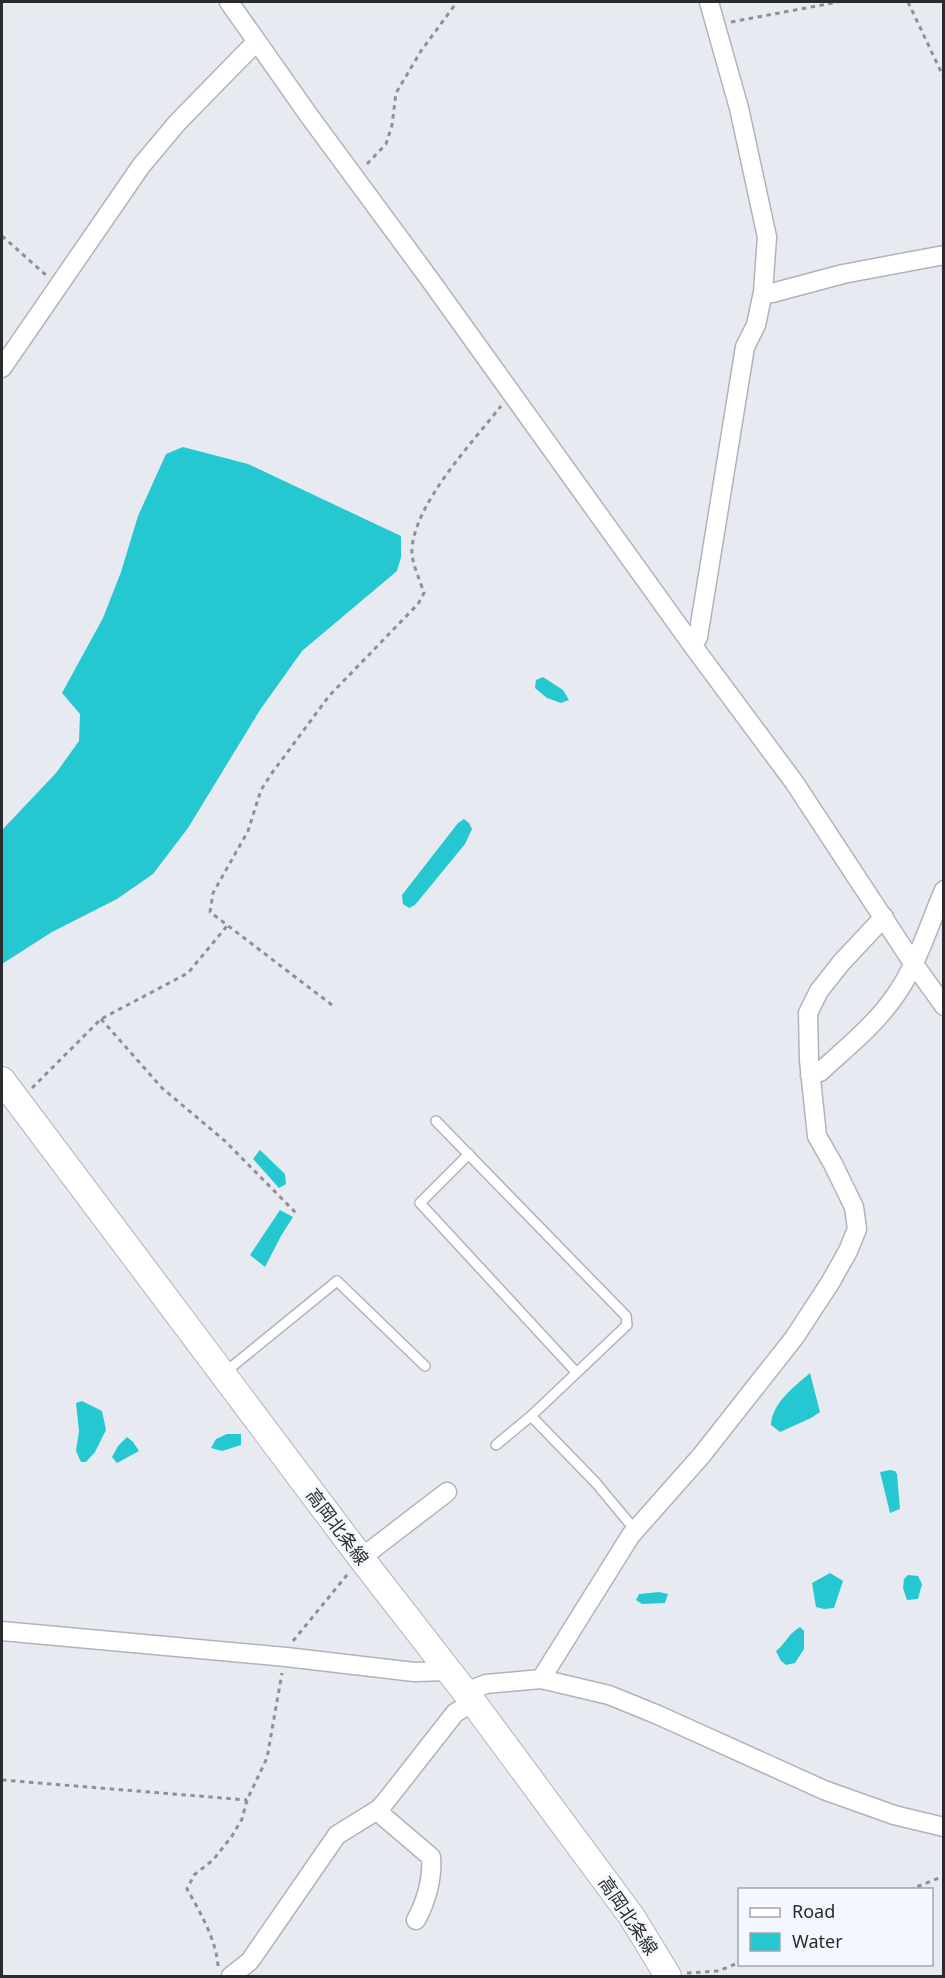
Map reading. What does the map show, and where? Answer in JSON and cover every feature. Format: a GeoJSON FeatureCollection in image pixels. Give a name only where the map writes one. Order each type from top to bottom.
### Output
{"type":"FeatureCollection","features":[{"type":"Feature","properties":{"kind":"main road","name":"高岡北条線"},"geometry":{"type":"LineString","coordinates":[[2,1080],[361,1558],[463,1688],[632,1917],[668,1976]]}},
{"type":"Feature","properties":{"kind":"street"},"geometry":{"type":"LineString","coordinates":[[229,2],[693,646],[794,782],[913,963],[944,1006]]}},
{"type":"Feature","properties":{"kind":"street"},"geometry":{"type":"LineString","coordinates":[[693,646],[698,637],[745,347],[756,325],[763,292],[767,237],[739,108],[709,2]]}},
{"type":"Feature","properties":{"kind":"street"},"geometry":{"type":"LineString","coordinates":[[2,368],[141,166],[177,123],[256,42]]}},
{"type":"Feature","properties":{"kind":"street"},"geometry":{"type":"LineString","coordinates":[[763,292],[772,293],[843,274],[944,255]]}},
{"type":"Feature","properties":{"kind":"street"},"geometry":{"type":"LineString","coordinates":[[810,1075],[820,1072],[878,1018],[897,994],[913,963],[944,890]]}},
{"type":"Feature","properties":{"kind":"street"},"geometry":{"type":"LineString","coordinates":[[541,1680],[635,1530],[701,1456],[794,1338],[848,1251],[857,1229],[854,1207],[817,1136],[810,1075],[808,1012],[819,992],[841,963],[884,917]]}},
{"type":"Feature","properties":{"kind":"street"},"geometry":{"type":"LineString","coordinates":[[361,1558],[447,1492]]}},
{"type":"Feature","properties":{"kind":"street"},"geometry":{"type":"LineString","coordinates":[[2,1631],[286,1657],[414,1672],[463,1688],[541,1680],[609,1695],[824,1790],[894,1815],[944,1827]]}},
{"type":"Feature","properties":{"kind":"street"},"geometry":{"type":"LineString","coordinates":[[231,1977],[250,1961],[336,1835],[379,1809],[423,1755],[455,1713],[463,1688]]}},
{"type":"Feature","properties":{"kind":"street"},"geometry":{"type":"LineString","coordinates":[[379,1809],[384,1817],[431,1857],[432,1868],[423,1908],[416,1920]]}},
{"type":"Feature","properties":{"kind":"lane"},"geometry":{"type":"LineString","coordinates":[[436,1121],[626,1316],[627,1325],[531,1416],[496,1445]]}},
{"type":"Feature","properties":{"kind":"lane"},"geometry":{"type":"LineString","coordinates":[[469,1154],[420,1203],[576,1372]]}},
{"type":"Feature","properties":{"kind":"lane"},"geometry":{"type":"LineString","coordinates":[[223,1374],[337,1281],[425,1366]]}},
{"type":"Feature","properties":{"kind":"lane"},"geometry":{"type":"LineString","coordinates":[[531,1416],[596,1483],[635,1530]]}},
{"type":"Feature","properties":{"kind":"path"},"geometry":{"type":"LineString","coordinates":[[352,175],[386,144],[392,125],[396,93],[421,51],[457,2]]}},
{"type":"Feature","properties":{"kind":"path"},"geometry":{"type":"LineString","coordinates":[[715,25],[838,2]]}},
{"type":"Feature","properties":{"kind":"path"},"geometry":{"type":"LineString","coordinates":[[908,2],[944,78]]}},
{"type":"Feature","properties":{"kind":"path"},"geometry":{"type":"LineString","coordinates":[[2,236],[58,285]]}},
{"type":"Feature","properties":{"kind":"path"},"geometry":{"type":"LineString","coordinates":[[332,1005],[210,912],[213,893],[248,831],[261,790],[328,696],[418,604],[424,593],[412,552],[416,527],[431,496],[512,393]]}},
{"type":"Feature","properties":{"kind":"path"},"geometry":{"type":"LineString","coordinates":[[18,1102],[101,1019],[188,973],[228,926]]}},
{"type":"Feature","properties":{"kind":"path"},"geometry":{"type":"LineString","coordinates":[[101,1019],[162,1088],[225,1141],[296,1213]]}},
{"type":"Feature","properties":{"kind":"path"},"geometry":{"type":"LineString","coordinates":[[218,1977],[217,1953],[200,1912],[187,1889],[194,1875],[213,1860],[242,1819],[247,1800],[267,1758],[290,1644],[361,1558]]}},
{"type":"Feature","properties":{"kind":"path"},"geometry":{"type":"LineString","coordinates":[[2,1780],[247,1800]]}},
{"type":"Feature","properties":{"kind":"path"},"geometry":{"type":"LineString","coordinates":[[914,1888],[944,1876]]}},
{"type":"Feature","properties":{"kind":"path"},"geometry":{"type":"LineString","coordinates":[[668,1976],[719,1971],[738,1963]]}},
{"type":"Feature","properties":{"kind":"water"},"geometry":{"type":"Polygon","coordinates":[[[183,447],[248,464],[401,536],[401,557],[397,571],[302,651],[260,710],[188,828],[153,874],[117,899],[52,932],[2,964],[2,830],[56,773],[79,741],[80,714],[62,693],[103,618],[121,572],[138,516],[166,454],[183,447]]]}},
{"type":"Feature","properties":{"kind":"water"},"geometry":{"type":"Polygon","coordinates":[[[543,677],[563,690],[569,700],[561,703],[547,698],[535,688],[536,680],[543,677]]]}},
{"type":"Feature","properties":{"kind":"water"},"geometry":{"type":"Polygon","coordinates":[[[464,819],[472,829],[465,844],[415,905],[409,908],[403,904],[402,895],[458,823],[464,819]]]}},
{"type":"Feature","properties":{"kind":"water"},"geometry":{"type":"Polygon","coordinates":[[[260,1150],[285,1174],[286,1184],[279,1188],[253,1159],[260,1150]]]}},
{"type":"Feature","properties":{"kind":"water"},"geometry":{"type":"Polygon","coordinates":[[[280,1210],[293,1217],[265,1267],[250,1255],[280,1210]]]}},
{"type":"Feature","properties":{"kind":"water"},"geometry":{"type":"Polygon","coordinates":[[[810,1373],[820,1412],[780,1432],[771,1425],[775,1410],[785,1396],[810,1373]]]}},
{"type":"Feature","properties":{"kind":"water"},"geometry":{"type":"Polygon","coordinates":[[[82,1401],[102,1411],[106,1430],[95,1452],[86,1462],[81,1462],[76,1451],[79,1431],[76,1403],[82,1401]]]}},
{"type":"Feature","properties":{"kind":"water"},"geometry":{"type":"Polygon","coordinates":[[[227,1434],[241,1434],[241,1445],[222,1451],[211,1448],[216,1439],[227,1434]]]}},
{"type":"Feature","properties":{"kind":"water"},"geometry":{"type":"Polygon","coordinates":[[[127,1437],[139,1451],[117,1463],[112,1457],[127,1437]]]}},
{"type":"Feature","properties":{"kind":"water"},"geometry":{"type":"Polygon","coordinates":[[[890,1470],[897,1474],[900,1509],[890,1513],[880,1472],[890,1470]]]}},
{"type":"Feature","properties":{"kind":"water"},"geometry":{"type":"Polygon","coordinates":[[[830,1573],[843,1581],[834,1608],[816,1607],[812,1583],[830,1573]]]}},
{"type":"Feature","properties":{"kind":"water"},"geometry":{"type":"Polygon","coordinates":[[[908,1575],[918,1576],[922,1584],[918,1599],[907,1600],[903,1588],[904,1579],[908,1575]]]}},
{"type":"Feature","properties":{"kind":"water"},"geometry":{"type":"Polygon","coordinates":[[[659,1592],[668,1594],[665,1603],[642,1604],[636,1600],[639,1594],[659,1592]]]}},
{"type":"Feature","properties":{"kind":"water"},"geometry":{"type":"Polygon","coordinates":[[[800,1627],[804,1631],[804,1649],[795,1663],[786,1665],[776,1651],[800,1627]]]}}]}
